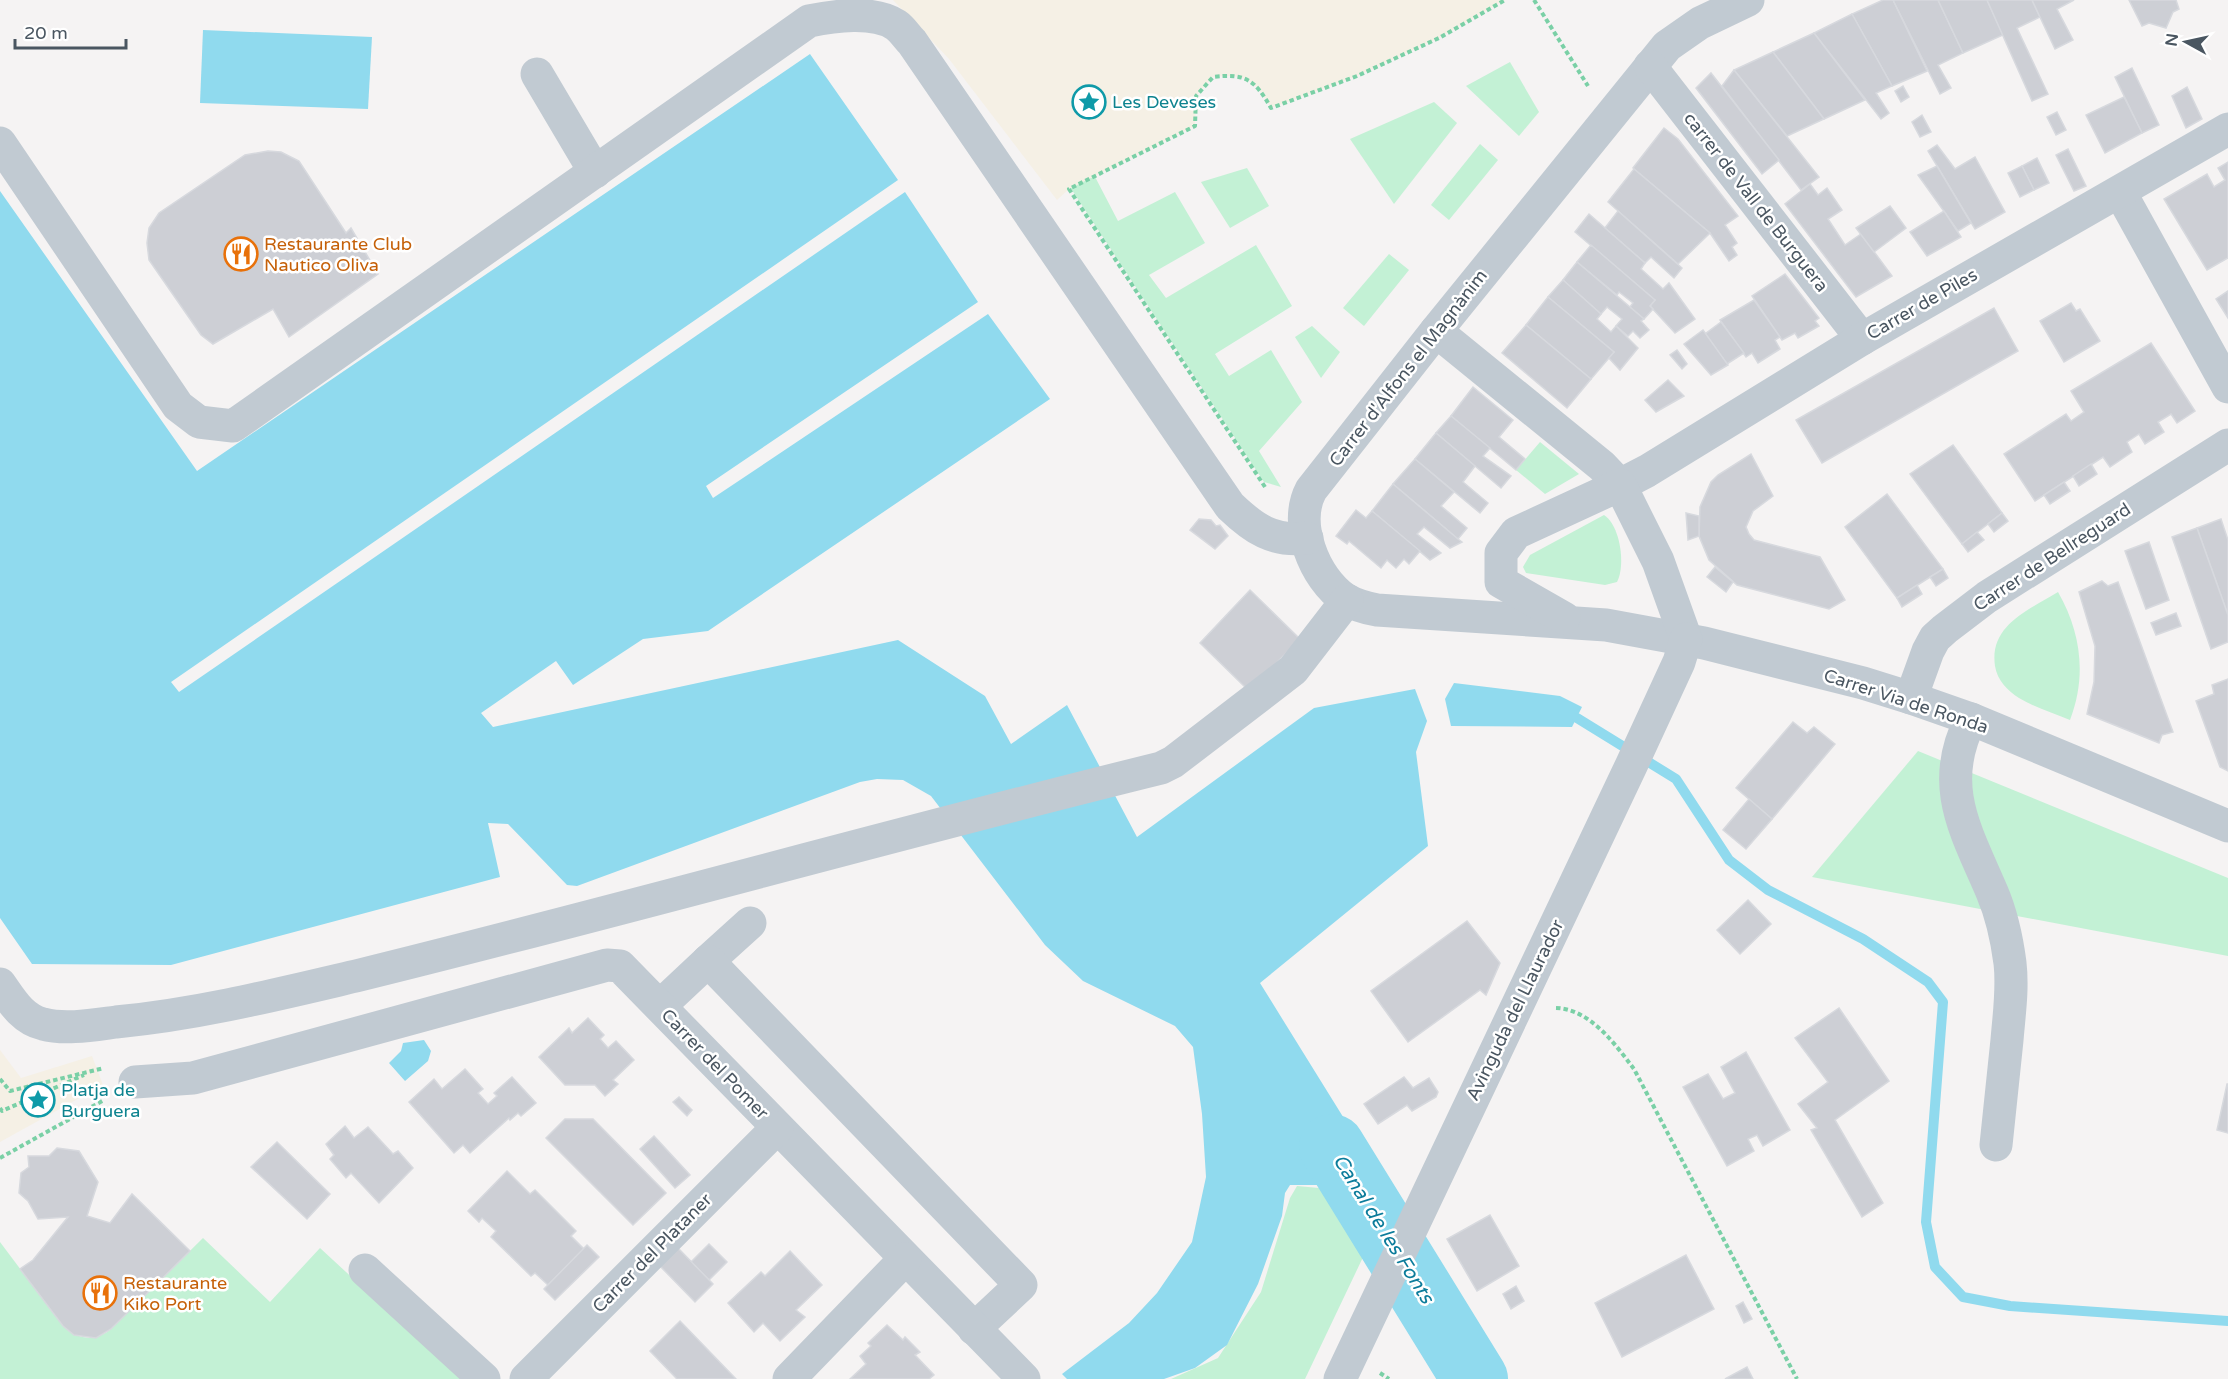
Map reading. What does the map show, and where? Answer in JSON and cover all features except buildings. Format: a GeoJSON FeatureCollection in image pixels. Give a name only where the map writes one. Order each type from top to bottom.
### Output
{"type":"FeatureCollection","features":[{"type":"Feature","properties":{"kind":"street","name":"Carrer d'Alfons el Magnànim"},"geometry":{"type":"LineString","coordinates":[[1571,622],[1377,610],[1347,600],[1327,580],[1307,538],[1303,511],[1311,490],[1650,66],[1683,33],[1748,0]]}},
{"type":"Feature","properties":{"kind":"street"},"geometry":{"type":"LineString","coordinates":[[0,143],[178,406],[199,422],[233,426],[809,21],[838,15],[865,16],[896,25],[912,42],[1230,506],[1250,524],[1270,537],[1292,540],[1307,538]]}},
{"type":"Feature","properties":{"kind":"street","name":"carrer de Vall de Burguera"},"geometry":{"type":"LineString","coordinates":[[1650,66],[1862,339]]}},
{"type":"Feature","properties":{"kind":"street"},"geometry":{"type":"LineString","coordinates":[[537,74],[595,172]]}},
{"type":"Feature","properties":{"kind":"street","name":"Carrer de Piles"},"geometry":{"type":"LineString","coordinates":[[1571,622],[1501,582],[1501,553],[1516,533],[1647,471],[1862,339],[2228,129]]}},
{"type":"Feature","properties":{"kind":"street"},"geometry":{"type":"LineString","coordinates":[[2120,192],[2228,387]]}},
{"type":"Feature","properties":{"kind":"street"},"geometry":{"type":"LineString","coordinates":[[1436,331],[1602,466],[1620,485],[1658,561],[1686,639]]}},
{"type":"Feature","properties":{"kind":"street","name":"Carrer de Bellreguard"},"geometry":{"type":"LineString","coordinates":[[1911,698],[1928,651],[1935,638],[1945,629],[1987,597],[2228,445]]}},
{"type":"Feature","properties":{"kind":"street"},"geometry":{"type":"LineString","coordinates":[[0,984],[21,1013],[44,1024],[84,1026],[188,1013],[254,1000],[558,926],[869,842],[1161,768],[1173,762],[1293,669],[1347,600]]}},
{"type":"Feature","properties":{"kind":"street","name":"Carrer Via de Ronda"},"geometry":{"type":"LineString","coordinates":[[1571,622],[1686,639],[1863,683],[1971,719],[2228,825]]}},
{"type":"Feature","properties":{"kind":"street","name":"Avinguda del Llaurador"},"geometry":{"type":"LineString","coordinates":[[1340,1379],[1637,753],[1679,662],[1686,639]]}},
{"type":"Feature","properties":{"kind":"street"},"geometry":{"type":"LineString","coordinates":[[1971,719],[1960,741],[1955,759],[1957,805],[1973,852],[1993,894],[2010,963],[2011,993],[1996,1145]]}},
{"type":"Feature","properties":{"kind":"street"},"geometry":{"type":"LineString","coordinates":[[660,1006],[750,923]]}},
{"type":"Feature","properties":{"kind":"street"},"geometry":{"type":"LineString","coordinates":[[708,961],[1021,1285],[974,1329]]}},
{"type":"Feature","properties":{"kind":"street","name":"Carrer del Pomer"},"geometry":{"type":"LineString","coordinates":[[135,1082],[193,1078],[607,965],[620,966],[904,1259],[1024,1379]]}},
{"type":"Feature","properties":{"kind":"street","name":"Carrer del Plataner"},"geometry":{"type":"LineString","coordinates":[[526,1379],[777,1128]]}},
{"type":"Feature","properties":{"kind":"street"},"geometry":{"type":"LineString","coordinates":[[789,1379],[904,1259]]}},
{"type":"Feature","properties":{"kind":"street"},"geometry":{"type":"LineString","coordinates":[[365,1270],[484,1379]]}},
{"type":"Feature","properties":{"kind":"path"},"geometry":{"type":"LineString","coordinates":[[1274,488],[1266,489],[1069,189],[1195,126],[1196,96],[1213,77],[1233,75],[1259,86],[1271,108],[1357,76],[1439,38],[1505,0]]}},
{"type":"Feature","properties":{"kind":"path"},"geometry":{"type":"LineString","coordinates":[[1534,0],[1588,87]]}},
{"type":"Feature","properties":{"kind":"path"},"geometry":{"type":"LineString","coordinates":[[1516,1007],[1563,1008],[1589,1020],[1614,1042],[1634,1069],[1797,1379]]}},
{"type":"Feature","properties":{"kind":"path"},"geometry":{"type":"LineString","coordinates":[[0,1079],[10,1091],[95,1070],[2,1111],[0,1108]]}},
{"type":"Feature","properties":{"kind":"path"},"geometry":{"type":"LineString","coordinates":[[0,1158],[135,1082]]}},
{"type":"Feature","properties":{"kind":"green space"},"geometry":{"type":"Polygon","coordinates":[[[1510,62],[1539,112],[1519,136],[1466,86],[1510,62]]]}},
{"type":"Feature","properties":{"kind":"green space"},"geometry":{"type":"Polygon","coordinates":[[[1434,102],[1457,123],[1394,204],[1350,139],[1434,102]]]}},
{"type":"Feature","properties":{"kind":"green space"},"geometry":{"type":"Polygon","coordinates":[[[1480,144],[1498,160],[1449,220],[1431,205],[1480,144]]]}},
{"type":"Feature","properties":{"kind":"green space"},"geometry":{"type":"Polygon","coordinates":[[[1247,168],[1269,206],[1230,228],[1201,182],[1247,168]]]}},
{"type":"Feature","properties":{"kind":"green space"},"geometry":{"type":"Polygon","coordinates":[[[1092,171],[1118,221],[1175,192],[1205,243],[1149,275],[1166,298],[1256,245],[1292,306],[1215,354],[1229,376],[1271,350],[1302,402],[1259,451],[1281,487],[1264,482],[1070,187],[1092,171]]]}},
{"type":"Feature","properties":{"kind":"green space"},"geometry":{"type":"Polygon","coordinates":[[[1389,254],[1409,270],[1364,326],[1343,308],[1389,254]]]}},
{"type":"Feature","properties":{"kind":"green space"},"geometry":{"type":"Polygon","coordinates":[[[1312,326],[1340,352],[1321,378],[1295,337],[1312,326]]]}},
{"type":"Feature","properties":{"kind":"green space"},"geometry":{"type":"Polygon","coordinates":[[[1540,442],[1579,474],[1545,494],[1516,470],[1540,442]]]}},
{"type":"Feature","properties":{"kind":"green space"},"geometry":{"type":"Polygon","coordinates":[[[1604,515],[1614,527],[1620,546],[1621,566],[1617,582],[1605,585],[1526,573],[1523,567],[1530,555],[1604,515]]]}},
{"type":"Feature","properties":{"kind":"green space"},"geometry":{"type":"Polygon","coordinates":[[[2058,592],[2072,623],[2079,654],[2079,687],[2070,720],[2015,695],[2001,680],[1995,666],[1998,640],[2005,629],[2013,620],[2058,592]]]}},
{"type":"Feature","properties":{"kind":"green space"},"geometry":{"type":"Polygon","coordinates":[[[1918,751],[2228,878],[2228,956],[1812,877],[1918,751]]]}},
{"type":"Feature","properties":{"kind":"green space"},"geometry":{"type":"Polygon","coordinates":[[[1297,1186],[1319,1188],[1328,1194],[1365,1253],[1305,1379],[1171,1379],[1218,1358],[1261,1292],[1290,1198],[1297,1186]]]}},
{"type":"Feature","properties":{"kind":"green space"},"geometry":{"type":"Polygon","coordinates":[[[203,1238],[270,1302],[320,1248],[462,1379],[0,1379],[0,1242],[63,1326],[74,1334],[92,1338],[111,1329],[203,1238]]]}},
{"type":"Feature","properties":{"kind":"sand","name":"Les Deveses"},"geometry":{"type":"Polygon","coordinates":[[[893,0],[1505,0],[1439,38],[1357,76],[1271,108],[1260,91],[1248,80],[1234,76],[1213,77],[1196,96],[1195,126],[1069,189],[1057,200],[949,59],[893,0]]]}},
{"type":"Feature","properties":{"kind":"sand","name":"Platja de Burguera"},"geometry":{"type":"Polygon","coordinates":[[[0,1050],[21,1078],[92,1056],[103,1085],[0,1142],[0,1050]]]}},
{"type":"Feature","properties":{"kind":"water"},"geometry":{"type":"Polygon","coordinates":[[[203,30],[372,37],[368,109],[200,103],[203,30]]]}},
{"type":"Feature","properties":{"kind":"water"},"geometry":{"type":"Polygon","coordinates":[[[810,54],[898,180],[171,682],[179,692],[905,192],[978,302],[706,486],[713,498],[988,314],[1050,399],[708,631],[643,639],[573,685],[556,661],[481,713],[493,727],[898,640],[985,696],[1011,744],[1067,705],[1137,837],[1314,708],[1415,689],[1427,721],[1416,752],[1428,846],[1260,983],[1394,1199],[1365,1253],[1326,1191],[1317,1185],[1290,1185],[1285,1193],[1282,1216],[1258,1284],[1227,1345],[1195,1368],[1164,1379],[1067,1379],[1062,1374],[1129,1323],[1157,1293],[1192,1242],[1206,1177],[1202,1114],[1193,1047],[1175,1026],[1083,981],[1045,945],[931,796],[903,780],[877,779],[860,782],[577,886],[567,885],[508,824],[488,823],[500,877],[171,965],[32,964],[0,918],[0,191],[197,471],[810,54]]]}},
{"type":"Feature","properties":{"kind":"water"},"geometry":{"type":"Polygon","coordinates":[[[1454,683],[1560,696],[1582,707],[1572,727],[1451,726],[1445,699],[1454,683]]]}},
{"type":"Feature","properties":{"kind":"water"},"geometry":{"type":"Polygon","coordinates":[[[424,1040],[431,1051],[428,1061],[405,1081],[389,1063],[401,1051],[403,1043],[424,1040]]]}},
{"type":"Feature","properties":{"kind":"water"},"geometry":{"type":"Polygon","coordinates":[[[1428,1261],[1508,1379],[1442,1379],[1402,1319],[1428,1261]]]}},
{"type":"Feature","properties":{"kind":"waterway"},"geometry":{"type":"LineString","coordinates":[[1577,718],[1676,779],[1729,860],[1768,890],[1863,939],[1928,982],[1943,1002],[1926,1222],[1935,1267],[1963,1297],[2010,1306],[2228,1321]]}},
{"type":"Feature","properties":{"kind":"waterway","name":"Canal de les Fonts"},"geometry":{"type":"LineString","coordinates":[[1332,1147],[1475,1379]]}},
{"type":"Feature","properties":{"kind":"place","name":"Les Deveses"},"geometry":{"type":"Point","coordinates":[1089,102]}},
{"type":"Feature","properties":{"kind":"place","name":"Restaurante Club Nautico Oliva"},"geometry":{"type":"Point","coordinates":[241,254]}},
{"type":"Feature","properties":{"kind":"place","name":"Platja de Burguera"},"geometry":{"type":"Point","coordinates":[38,1100]}},
{"type":"Feature","properties":{"kind":"place","name":"Restaurante Kiko Port"},"geometry":{"type":"Point","coordinates":[100,1293]}}]}
